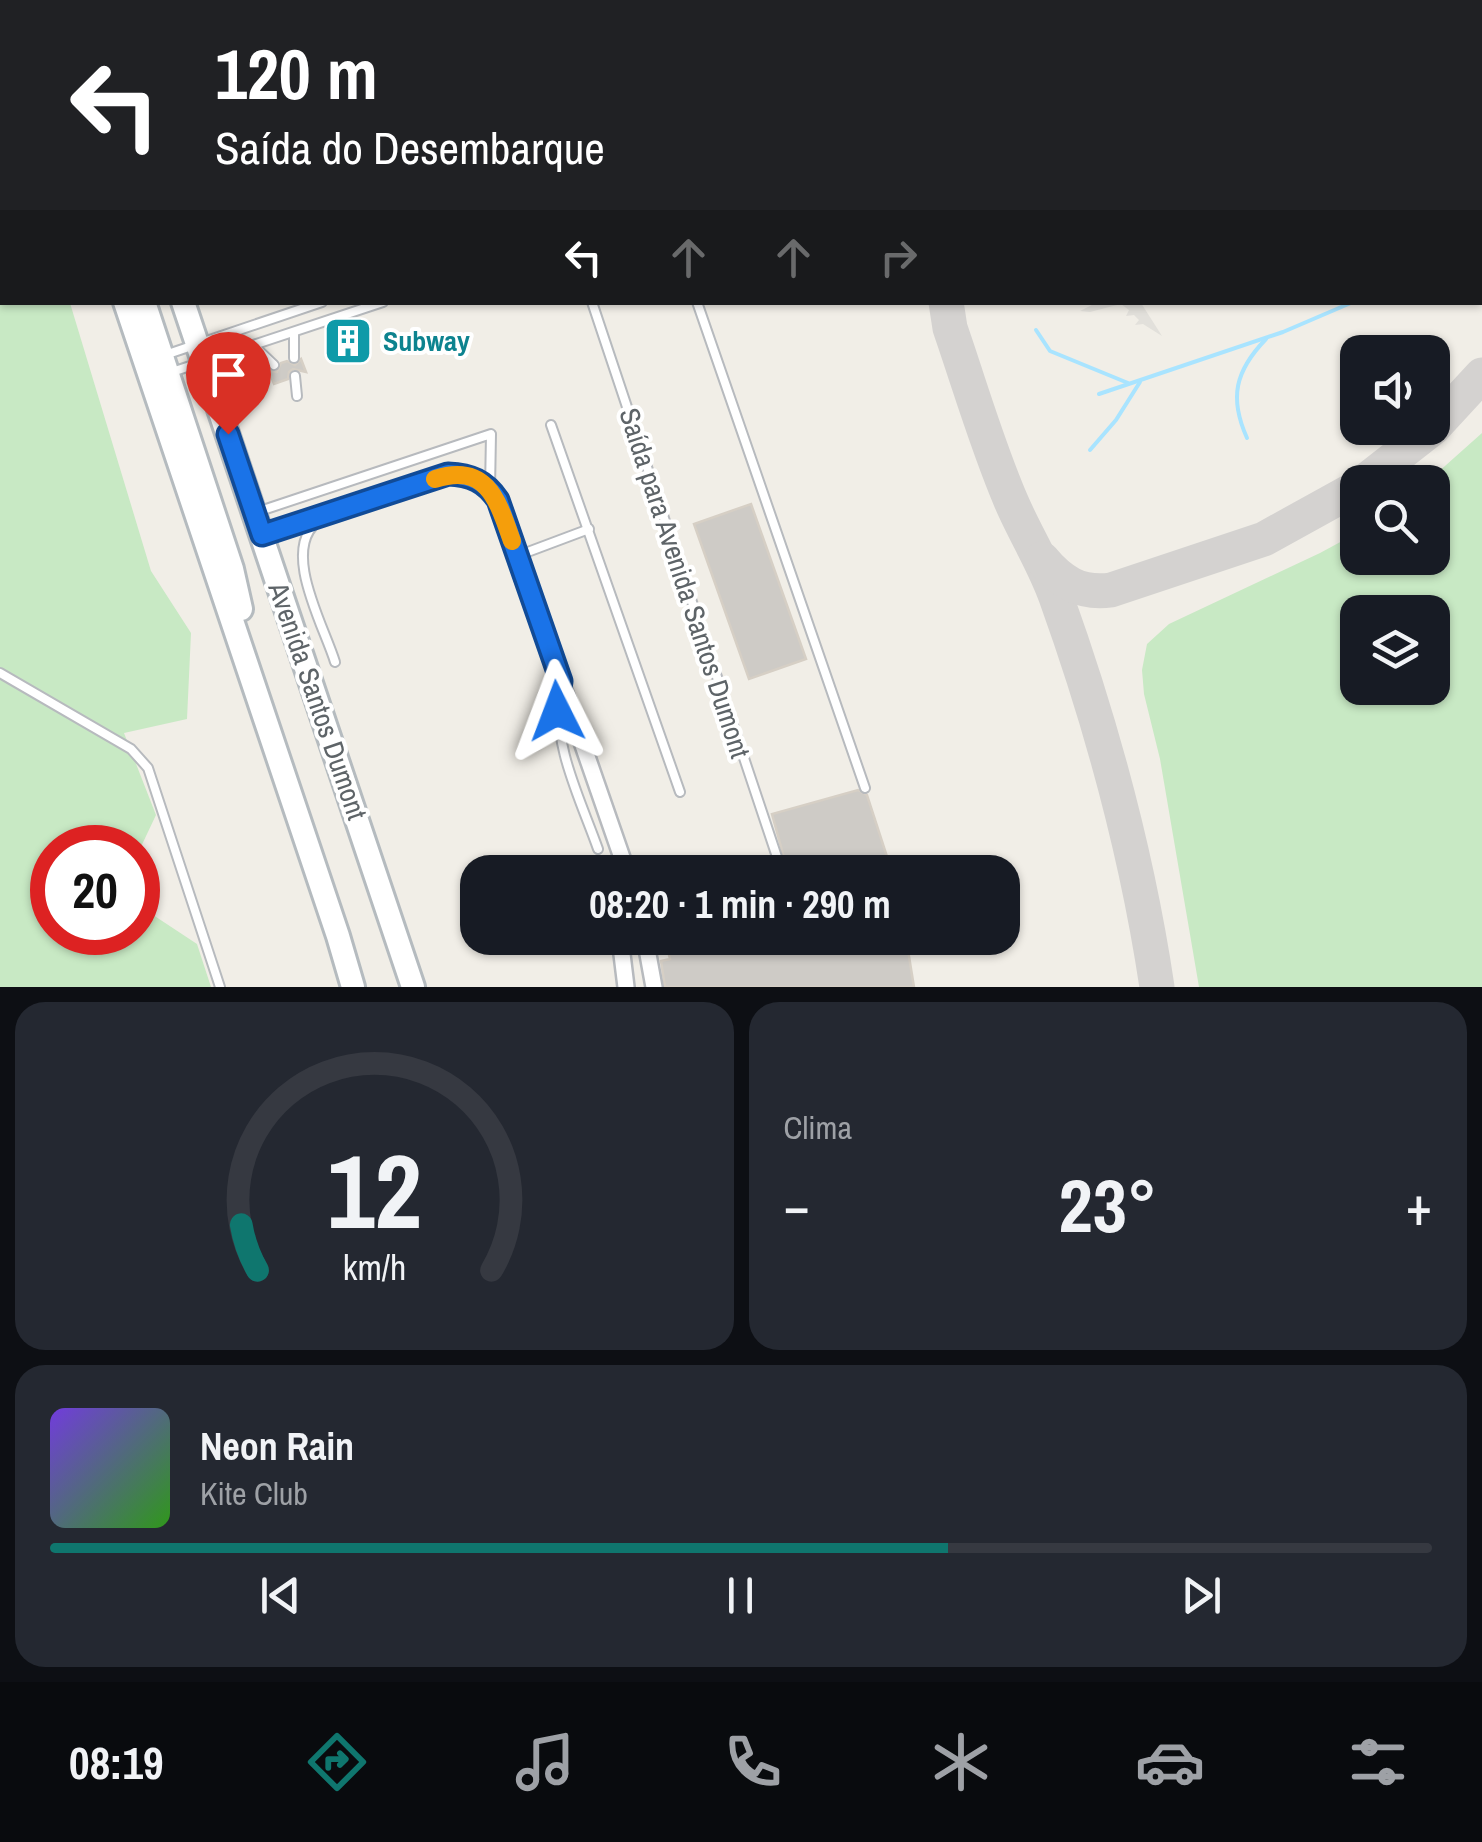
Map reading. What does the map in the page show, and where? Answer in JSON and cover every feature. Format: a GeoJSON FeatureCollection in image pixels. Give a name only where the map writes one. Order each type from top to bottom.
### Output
{"type":"FeatureCollection","features":[{"type":"Feature","properties":{"kind":"main road","name":"Avenida Santos Dumont"},"geometry":{"type":"LineString","coordinates":[[127,305],[166,381],[239,643],[352,987]]}},
{"type":"Feature","properties":{"kind":"main road"},"geometry":{"type":"LineString","coordinates":[[145,305],[166,381],[224,543],[241,609],[239,643]]}},
{"type":"Feature","properties":{"kind":"main road","name":"Avenida Santos Dumont"},"geometry":{"type":"LineString","coordinates":[[183,305],[413,987]]}},
{"type":"Feature","properties":{"kind":"main road"},"geometry":{"type":"LineString","coordinates":[[224,543],[230,522],[258,524]]}},
{"type":"Feature","properties":{"kind":"street"},"geometry":{"type":"LineString","coordinates":[[258,524],[324,516],[448,474],[466,475],[490,489],[498,500],[621,855]]}},
{"type":"Feature","properties":{"kind":"street"},"geometry":{"type":"LineString","coordinates":[[622,955],[626,987]]}},
{"type":"Feature","properties":{"kind":"street"},"geometry":{"type":"LineString","coordinates":[[648,955],[654,987]]}},
{"type":"Feature","properties":{"kind":"lane"},"geometry":{"type":"LineString","coordinates":[[166,381],[200,354],[315,305]]}},
{"type":"Feature","properties":{"kind":"lane"},"geometry":{"type":"LineString","coordinates":[[166,381],[200,354],[254,346],[374,305]]}},
{"type":"Feature","properties":{"kind":"lane","name":"Saída para Avenida Santos Dumont"},"geometry":{"type":"LineString","coordinates":[[593,305],[776,855]]}},
{"type":"Feature","properties":{"kind":"lane"},"geometry":{"type":"LineString","coordinates":[[698,305],[865,788]]}},
{"type":"Feature","properties":{"kind":"lane"},"geometry":{"type":"LineString","coordinates":[[294,332],[294,358]]}},
{"type":"Feature","properties":{"kind":"lane"},"geometry":{"type":"LineString","coordinates":[[254,346],[274,366]]}},
{"type":"Feature","properties":{"kind":"lane"},"geometry":{"type":"LineString","coordinates":[[551,424],[680,792]]}},
{"type":"Feature","properties":{"kind":"lane"},"geometry":{"type":"LineString","coordinates":[[258,524],[490,434],[490,489]]}},
{"type":"Feature","properties":{"kind":"lane"},"geometry":{"type":"LineString","coordinates":[[324,516],[310,527],[303,541],[301,560],[336,662]]}},
{"type":"Feature","properties":{"kind":"lane"},"geometry":{"type":"LineString","coordinates":[[517,556],[589,529]]}},
{"type":"Feature","properties":{"kind":"lane"},"geometry":{"type":"LineString","coordinates":[[0,673],[130,749],[148,768],[220,987]]}},
{"type":"Feature","properties":{"kind":"lane"},"geometry":{"type":"LineString","coordinates":[[561,681],[558,728],[598,849]]}},
{"type":"Feature","properties":{"kind":"shaded area"},"geometry":{"type":"Polygon","coordinates":[[[1092,305],[1117,305],[1090,312],[1080,311],[1092,305]]]}},
{"type":"Feature","properties":{"kind":"shaded area"},"geometry":{"type":"Polygon","coordinates":[[[1122,305],[1142,305],[1162,336],[1143,324],[1135,325],[1139,320],[1134,315],[1126,316],[1129,310],[1122,305]]]}},
{"type":"Feature","properties":{"kind":"green space"},"geometry":{"type":"Polygon","coordinates":[[[0,305],[71,305],[151,571],[191,633],[187,719],[124,733],[156,815],[151,825],[30,825],[30,955],[160,955],[160,920],[197,944],[211,987],[0,987],[0,305]]]}},
{"type":"Feature","properties":{"kind":"green space"},"geometry":{"type":"Polygon","coordinates":[[[1482,433],[1482,987],[1199,987],[1160,759],[1144,694],[1142,670],[1147,644],[1169,624],[1340,542],[1340,575],[1450,575],[1450,465],[1446,465],[1482,433]]]}},
{"type":"Feature","properties":{"kind":"building","name":"Subway"},"geometry":{"type":"Polygon","coordinates":[[[361,326],[365,343],[336,357],[330,340],[361,326]]]}},
{"type":"Feature","properties":{"kind":"building"},"geometry":{"type":"Polygon","coordinates":[[[301,359],[306,372],[293,369],[288,379],[274,384],[269,371],[277,372],[281,363],[295,365],[301,359]]]}},
{"type":"Feature","properties":{"kind":"building"},"geometry":{"type":"Polygon","coordinates":[[[751,504],[806,659],[749,679],[694,524],[751,504]]]}},
{"type":"Feature","properties":{"kind":"building"},"geometry":{"type":"Polygon","coordinates":[[[858,790],[867,795],[886,855],[783,855],[772,814],[858,790]]]}},
{"type":"Feature","properties":{"kind":"building"},"geometry":{"type":"Polygon","coordinates":[[[669,955],[909,955],[914,987],[665,987],[661,961],[670,959],[669,955]]]}},
{"type":"Feature","properties":{"kind":"waterway"},"geometry":{"type":"LineString","coordinates":[[1099,394],[1283,332],[1346,305]]}},
{"type":"Feature","properties":{"kind":"waterway"},"geometry":{"type":"LineString","coordinates":[[1036,330],[1050,351],[1128,383]]}},
{"type":"Feature","properties":{"kind":"waterway"},"geometry":{"type":"LineString","coordinates":[[1247,438],[1238,410],[1238,386],[1247,362],[1266,339]]}},
{"type":"Feature","properties":{"kind":"waterway"},"geometry":{"type":"LineString","coordinates":[[1090,450],[1116,420],[1140,382]]}},
{"type":"Feature","properties":{"kind":"taxiway"},"geometry":{"type":"LineString","coordinates":[[946,305],[950,328],[994,458],[1051,584],[1088,693],[1128,838],[1157,987]]}},
{"type":"Feature","properties":{"kind":"taxiway"},"geometry":{"type":"LineString","coordinates":[[1386,465],[1433,428],[1482,375]]}},
{"type":"Feature","properties":{"kind":"taxiway"},"geometry":{"type":"LineString","coordinates":[[1042,559],[1072,585],[1111,590],[1264,539],[1340,497]]}},
{"type":"Feature","properties":{"kind":"slow traffic"},"geometry":{"type":"LineString","coordinates":[[435,479],[448,474],[466,475],[490,489],[498,500],[512,541]]}},
{"type":"Feature","properties":{"kind":"place","name":"Subway"},"geometry":{"type":"Point","coordinates":[348,341]}},
{"type":"Feature","properties":{"kind":"route"},"geometry":{"type":"LineString","coordinates":[[228,434],[262,535],[448,474],[466,475],[490,489],[498,500],[561,681],[557,711]]}}]}
